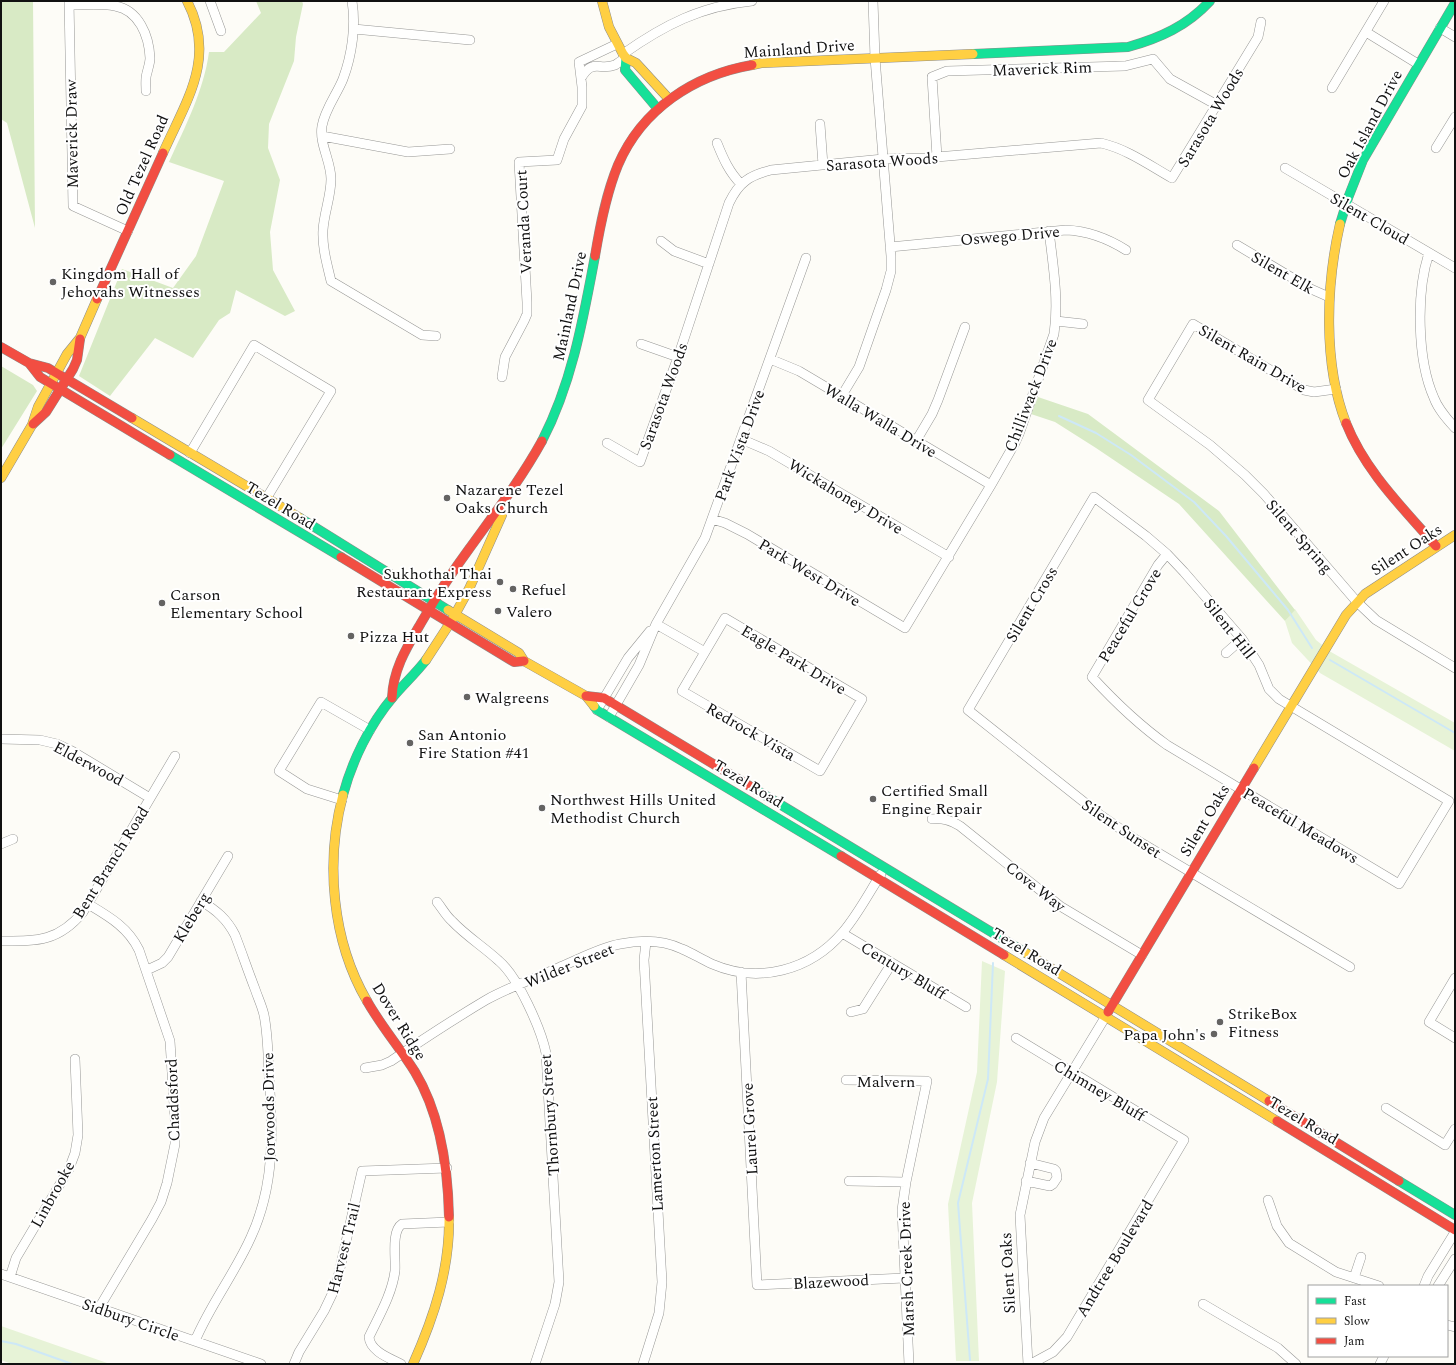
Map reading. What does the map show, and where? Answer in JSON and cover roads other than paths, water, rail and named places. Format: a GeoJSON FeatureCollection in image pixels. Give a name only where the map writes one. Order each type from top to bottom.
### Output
{"type":"FeatureCollection","features":[{"type":"Feature","properties":{"kind":"main road","name":"Old Tezel Road"},"geometry":{"type":"LineString","coordinates":[[1,478],[32,425],[38,406],[67,354],[80,338],[195,81],[198,71],[200,52],[199,32],[194,14],[187,1]]}},
{"type":"Feature","properties":{"kind":"main road"},"geometry":{"type":"LineString","coordinates":[[602,1],[608,23],[624,56],[625,70],[658,108]]}},
{"type":"Feature","properties":{"kind":"main road","name":"Mainland Drive"},"geometry":{"type":"LineString","coordinates":[[454,614],[474,579],[513,490],[550,425],[571,372],[580,334],[606,199],[623,152],[633,136],[658,108],[669,99],[695,82],[714,73],[761,63],[1128,47],[1146,43],[1181,27],[1194,18],[1210,1]]}},
{"type":"Feature","properties":{"kind":"main road","name":"Oak Island Drive"},"geometry":{"type":"LineString","coordinates":[[1436,546],[1366,462],[1354,442],[1345,422],[1333,379],[1329,328],[1329,297],[1334,247],[1355,178],[1366,154],[1455,3]]}},
{"type":"Feature","properties":{"kind":"main road"},"geometry":{"type":"LineString","coordinates":[[624,56],[636,62],[669,99]]}},
{"type":"Feature","properties":{"kind":"main road","name":"Old Tezel Road"},"geometry":{"type":"LineString","coordinates":[[32,425],[46,412],[77,360],[80,338]]}},
{"type":"Feature","properties":{"kind":"main road","name":"Tezel Road"},"geometry":{"type":"LineString","coordinates":[[1,347],[29,363],[46,367],[57,373],[336,540],[434,602],[519,653],[524,661],[586,696],[597,710],[1106,1016],[1455,1231]]}},
{"type":"Feature","properties":{"kind":"main road","name":"Tezel Road"},"geometry":{"type":"LineString","coordinates":[[29,363],[40,377],[60,390],[354,564],[514,662],[524,661]]}},
{"type":"Feature","properties":{"kind":"main road","name":"Mainland Drive"},"geometry":{"type":"LineString","coordinates":[[434,602],[455,568],[513,490]]}},
{"type":"Feature","properties":{"kind":"main road","name":"Silent Oaks"},"geometry":{"type":"LineString","coordinates":[[1106,1016],[1240,789],[1340,624],[1356,602],[1365,594],[1436,546],[1455,535]]}},
{"type":"Feature","properties":{"kind":"main road","name":"Dover Ridge"},"geometry":{"type":"LineString","coordinates":[[392,698],[392,684],[405,650],[434,602]]}},
{"type":"Feature","properties":{"kind":"main road","name":"Dover Ridge"},"geometry":{"type":"LineString","coordinates":[[413,1364],[431,1324],[440,1292],[447,1258],[450,1200],[447,1168],[437,1125],[420,1081],[375,1015],[362,992],[348,956],[340,926],[334,880],[335,840],[346,785],[358,754],[370,730],[392,698],[425,662],[454,614]]}},
{"type":"Feature","properties":{"kind":"main road","name":"Tezel Road"},"geometry":{"type":"LineString","coordinates":[[586,696],[604,698],[616,705],[1112,1005],[1455,1215]]}},
{"type":"Feature","properties":{"kind":"street"},"geometry":{"type":"LineString","coordinates":[[210,1],[221,31]]}},
{"type":"Feature","properties":{"kind":"street"},"geometry":{"type":"LineString","coordinates":[[352,1],[354,12],[354,29],[346,68],[343,78],[324,117],[322,136],[331,181],[322,231],[331,281],[422,335],[436,336]]}},
{"type":"Feature","properties":{"kind":"street"},"geometry":{"type":"LineString","coordinates":[[581,78],[588,68],[593,66],[604,67],[616,65],[624,56],[648,37],[680,19],[715,7],[752,1]]}},
{"type":"Feature","properties":{"kind":"street"},"geometry":{"type":"LineString","coordinates":[[841,396],[859,367],[886,290],[891,271],[875,58],[873,1]]}},
{"type":"Feature","properties":{"kind":"street"},"geometry":{"type":"LineString","coordinates":[[1332,88],[1384,1]]}},
{"type":"Feature","properties":{"kind":"street","name":"Maverick Draw"},"geometry":{"type":"LineString","coordinates":[[69,3],[73,206],[128,231]]}},
{"type":"Feature","properties":{"kind":"street"},"geometry":{"type":"LineString","coordinates":[[69,3],[116,6],[127,10],[135,17],[142,25],[149,45],[150,60],[146,74],[146,91]]}},
{"type":"Feature","properties":{"kind":"street","name":"Sarasota Woods"},"geometry":{"type":"LineString","coordinates":[[607,443],[640,462],[678,357],[729,203],[741,184],[747,179],[771,170],[883,159],[937,157],[1101,143],[1115,146],[1124,150],[1172,178],[1258,37],[1261,22]]}},
{"type":"Feature","properties":{"kind":"street"},"geometry":{"type":"LineString","coordinates":[[1440,28],[1455,37]]}},
{"type":"Feature","properties":{"kind":"street"},"geometry":{"type":"LineString","coordinates":[[354,29],[470,40]]}},
{"type":"Feature","properties":{"kind":"street"},"geometry":{"type":"LineString","coordinates":[[1366,32],[1418,64]]}},
{"type":"Feature","properties":{"kind":"street","name":"Veranda Court"},"geometry":{"type":"LineString","coordinates":[[502,377],[505,356],[520,330],[527,314],[519,162],[557,160],[564,139],[582,106],[579,62],[617,44]]}},
{"type":"Feature","properties":{"kind":"street","name":"Maverick Rim"},"geometry":{"type":"LineString","coordinates":[[937,157],[932,77],[946,72],[1125,66],[1153,59],[1161,70],[1170,78],[1217,105]]}},
{"type":"Feature","properties":{"kind":"street"},"geometry":{"type":"LineString","coordinates":[[1436,148],[1455,117]]}},
{"type":"Feature","properties":{"kind":"street"},"geometry":{"type":"LineString","coordinates":[[820,124],[823,165]]}},
{"type":"Feature","properties":{"kind":"street"},"geometry":{"type":"LineString","coordinates":[[322,136],[403,151],[450,149]]}},
{"type":"Feature","properties":{"kind":"street"},"geometry":{"type":"LineString","coordinates":[[717,143],[731,172],[741,184]]}},
{"type":"Feature","properties":{"kind":"street","name":"Silent Cloud"},"geometry":{"type":"LineString","coordinates":[[1286,168],[1346,205],[1455,268]]}},
{"type":"Feature","properties":{"kind":"street","name":"Oswego Drive"},"geometry":{"type":"LineString","coordinates":[[890,247],[1066,230],[1087,232],[1107,239],[1126,250]]}},
{"type":"Feature","properties":{"kind":"street","name":"Chilliwack Drive"},"geometry":{"type":"LineString","coordinates":[[905,628],[949,557],[1019,434],[1051,344],[1056,321],[1056,300],[1049,231]]}},
{"type":"Feature","properties":{"kind":"street"},"geometry":{"type":"LineString","coordinates":[[661,240],[674,251],[709,264]]}},
{"type":"Feature","properties":{"kind":"street","name":"Silent Elk"},"geometry":{"type":"LineString","coordinates":[[1237,245],[1312,289],[1329,297]]}},
{"type":"Feature","properties":{"kind":"street"},"geometry":{"type":"LineString","coordinates":[[1429,253],[1425,266],[1420,303],[1420,327],[1425,370],[1434,398],[1445,416],[1455,428]]}},
{"type":"Feature","properties":{"kind":"street","name":"Park Vista Drive"},"geometry":{"type":"LineString","coordinates":[[608,716],[639,665],[656,624],[700,549],[806,258]]}},
{"type":"Feature","properties":{"kind":"street"},"geometry":{"type":"LineString","coordinates":[[1056,321],[1083,324]]}},
{"type":"Feature","properties":{"kind":"street","name":"Silent Rain Drive"},"geometry":{"type":"LineString","coordinates":[[1148,400],[1193,324],[1304,390],[1314,392],[1336,389]]}},
{"type":"Feature","properties":{"kind":"street"},"geometry":{"type":"LineString","coordinates":[[916,441],[932,414],[965,327]]}},
{"type":"Feature","properties":{"kind":"street"},"geometry":{"type":"LineString","coordinates":[[641,344],[678,357]]}},
{"type":"Feature","properties":{"kind":"street"},"geometry":{"type":"LineString","coordinates":[[190,453],[254,345],[332,391],[266,498]]}},
{"type":"Feature","properties":{"kind":"street","name":"Walla Walla Drive"},"geometry":{"type":"LineString","coordinates":[[770,359],[799,371],[991,485]]}},
{"type":"Feature","properties":{"kind":"street","name":"Silent Spring"},"geometry":{"type":"LineString","coordinates":[[1148,400],[1210,445],[1246,475],[1356,602],[1385,626],[1455,668]]}},
{"type":"Feature","properties":{"kind":"street","name":"Wickahoney Drive"},"geometry":{"type":"LineString","coordinates":[[741,439],[769,451],[949,557]]}},
{"type":"Feature","properties":{"kind":"street","name":"Silent Hill"},"geometry":{"type":"LineString","coordinates":[[1094,497],[1146,536],[1167,554],[1184,572],[1242,639],[1259,664],[1268,688],[1279,699],[1449,801],[1398,884]]}},
{"type":"Feature","properties":{"kind":"street","name":"Silent Cross"},"geometry":{"type":"LineString","coordinates":[[968,710],[1094,497]]}},
{"type":"Feature","properties":{"kind":"street","name":"Park West Drive"},"geometry":{"type":"LineString","coordinates":[[712,519],[730,525],[747,534],[905,628]]}},
{"type":"Feature","properties":{"kind":"street","name":"Peaceful Grove"},"geometry":{"type":"LineString","coordinates":[[1092,677],[1158,565],[1167,554]]}},
{"type":"Feature","properties":{"kind":"street","name":"Eagle Park Drive"},"geometry":{"type":"LineString","coordinates":[[705,652],[725,618],[862,699],[820,771]]}},
{"type":"Feature","properties":{"kind":"street"},"geometry":{"type":"LineString","coordinates":[[656,624],[705,652]]}},
{"type":"Feature","properties":{"kind":"street","name":"Park Vista Drive"},"geometry":{"type":"LineString","coordinates":[[597,710],[628,658],[656,624]]}},
{"type":"Feature","properties":{"kind":"street"},"geometry":{"type":"LineString","coordinates":[[1226,653],[1242,639]]}},
{"type":"Feature","properties":{"kind":"street","name":"Redrock Vista"},"geometry":{"type":"LineString","coordinates":[[705,652],[682,690],[820,771]]}},
{"type":"Feature","properties":{"kind":"street","name":"Peaceful Meadows"},"geometry":{"type":"LineString","coordinates":[[1092,677],[1114,701],[1152,734],[1192,761],[1398,884]]}},
{"type":"Feature","properties":{"kind":"street"},"geometry":{"type":"LineString","coordinates":[[342,800],[306,789],[279,771],[321,702],[370,730]]}},
{"type":"Feature","properties":{"kind":"street","name":"Silent Sunset"},"geometry":{"type":"LineString","coordinates":[[968,710],[1098,814],[1135,839],[1350,967]]}},
{"type":"Feature","properties":{"kind":"street","name":"Elderwood"},"geometry":{"type":"LineString","coordinates":[[1,739],[40,740],[57,744],[72,751],[150,798]]}},
{"type":"Feature","properties":{"kind":"street","name":"Bent Branch Road"},"geometry":{"type":"LineString","coordinates":[[1,941],[32,941],[54,935],[72,924],[88,904],[175,756]]}},
{"type":"Feature","properties":{"kind":"street","name":"Cove Way"},"geometry":{"type":"LineString","coordinates":[[932,819],[942,818],[951,820],[1060,906],[1142,955]]}},
{"type":"Feature","properties":{"kind":"street"},"geometry":{"type":"LineString","coordinates":[[1,844],[13,839]]}},
{"type":"Feature","properties":{"kind":"street","name":"Kleberg"},"geometry":{"type":"LineString","coordinates":[[146,970],[162,963],[168,957],[228,856]]}},
{"type":"Feature","properties":{"kind":"street","name":"Wilder Street"},"geometry":{"type":"LineString","coordinates":[[365,1068],[382,1065],[391,1061],[486,1000],[609,947],[630,942],[660,942],[686,950],[715,965],[754,974],[765,974],[798,965],[818,955],[842,933],[885,868]]}},
{"type":"Feature","properties":{"kind":"street","name":"Jorwoods Drive"},"geometry":{"type":"LineString","coordinates":[[195,1341],[206,1318],[235,1270],[252,1236],[262,1208],[269,1176],[272,1151],[272,1124],[266,1032],[263,1014],[232,929],[218,912],[201,901]]}},
{"type":"Feature","properties":{"kind":"street","name":"Thornbury Street"},"geometry":{"type":"LineString","coordinates":[[437,902],[451,920],[500,961],[509,971],[518,986],[539,1030],[546,1053],[559,1282],[555,1304],[535,1364]]}},
{"type":"Feature","properties":{"kind":"street","name":"Chaddsford"},"geometry":{"type":"LineString","coordinates":[[88,904],[110,917],[124,928],[135,943],[146,970],[170,1041],[175,1120],[175,1144],[165,1189],[152,1219],[99,1308]]}},
{"type":"Feature","properties":{"kind":"street","name":"Century Bluff"},"geometry":{"type":"LineString","coordinates":[[842,933],[966,1007]]}},
{"type":"Feature","properties":{"kind":"street","name":"Lamerton Street"},"geometry":{"type":"LineString","coordinates":[[643,1364],[659,1313],[662,1282],[644,960],[646,942]]}},
{"type":"Feature","properties":{"kind":"street"},"geometry":{"type":"LineString","coordinates":[[851,1012],[864,1010],[892,963]]}},
{"type":"Feature","properties":{"kind":"street","name":"Laurel Grove"},"geometry":{"type":"LineString","coordinates":[[741,972],[757,1285]]}},
{"type":"Feature","properties":{"kind":"street"},"geometry":{"type":"LineString","coordinates":[[1455,978],[1429,1022],[1455,1038]]}},
{"type":"Feature","properties":{"kind":"street","name":"Silent Oaks"},"geometry":{"type":"LineString","coordinates":[[1028,1364],[1020,1220],[1021,1204],[1030,1163],[1038,1130],[1106,1016]]}},
{"type":"Feature","properties":{"kind":"street","name":"Chimney Bluff"},"geometry":{"type":"LineString","coordinates":[[1016,1038],[1071,1073],[1184,1140]]}},
{"type":"Feature","properties":{"kind":"street","name":"Linbrooke"},"geometry":{"type":"LineString","coordinates":[[5,1275],[69,1169],[75,1153],[78,1135],[75,1060]]}},
{"type":"Feature","properties":{"kind":"street","name":"Malvern"},"geometry":{"type":"LineString","coordinates":[[846,1080],[927,1081]]}},
{"type":"Feature","properties":{"kind":"street","name":"Marsh Creek Drive"},"geometry":{"type":"LineString","coordinates":[[909,1364],[902,1210],[906,1182],[927,1081]]}},
{"type":"Feature","properties":{"kind":"street"},"geometry":{"type":"LineString","coordinates":[[1386,1108],[1445,1145],[1455,1129]]}},
{"type":"Feature","properties":{"kind":"street","name":"Andtree Boulevard"},"geometry":{"type":"LineString","coordinates":[[1031,1364],[1053,1352],[1067,1337],[1184,1140]]}},
{"type":"Feature","properties":{"kind":"street"},"geometry":{"type":"LineString","coordinates":[[1026,1181],[1050,1186],[1057,1178],[1054,1169],[1030,1163]]}},
{"type":"Feature","properties":{"kind":"street","name":"Harvest Trail"},"geometry":{"type":"LineString","coordinates":[[294,1364],[324,1311],[336,1286],[362,1171],[447,1168]]}},
{"type":"Feature","properties":{"kind":"street"},"geometry":{"type":"LineString","coordinates":[[849,1180],[906,1182]]}},
{"type":"Feature","properties":{"kind":"street"},"geometry":{"type":"LineString","coordinates":[[1268,1200],[1277,1226],[1289,1243],[1336,1272],[1376,1285]]}},
{"type":"Feature","properties":{"kind":"street"},"geometry":{"type":"LineString","coordinates":[[401,1364],[374,1348],[369,1337],[385,1306],[395,1271],[397,1230],[402,1224],[450,1222]]}},
{"type":"Feature","properties":{"kind":"street"},"geometry":{"type":"LineString","coordinates":[[1424,1285],[1428,1276],[1455,1231]]}},
{"type":"Feature","properties":{"kind":"street"},"geometry":{"type":"LineString","coordinates":[[1354,1278],[1361,1257]]}},
{"type":"Feature","properties":{"kind":"street"},"geometry":{"type":"LineString","coordinates":[[1439,1285],[1455,1259]]}},
{"type":"Feature","properties":{"kind":"street","name":"Sidbury Circle"},"geometry":{"type":"LineString","coordinates":[[5,1275],[262,1364]]}},
{"type":"Feature","properties":{"kind":"street","name":"Blazewood"},"geometry":{"type":"LineString","coordinates":[[757,1285],[904,1278]]}},
{"type":"Feature","properties":{"kind":"street"},"geometry":{"type":"LineString","coordinates":[[1203,1304],[1278,1348],[1296,1364]]}},
{"type":"Feature","properties":{"kind":"waterway"},"geometry":{"type":"LineString","coordinates":[[1059,416],[1096,433],[1131,455],[1194,502],[1226,536],[1288,610],[1312,648]]}},
{"type":"Feature","properties":{"kind":"waterway"},"geometry":{"type":"LineString","coordinates":[[1330,660],[1455,733]]}},
{"type":"Feature","properties":{"kind":"waterway"},"geometry":{"type":"LineString","coordinates":[[970,1360],[958,1203],[988,1079],[993,963]]}},
{"type":"Feature","properties":{"kind":"waterway"},"geometry":{"type":"LineString","coordinates":[[1,1341],[16,1344],[72,1364]]}},
{"type":"Feature","properties":{"kind":"place","name":"Kingdom Hall of Jehovahs Witnesses"},"geometry":{"type":"Point","coordinates":[53,282]}},
{"type":"Feature","properties":{"kind":"place","name":"Nazarene Tezel Oaks Church"},"geometry":{"type":"Point","coordinates":[447,498]}},
{"type":"Feature","properties":{"kind":"place","name":"Sukhothai Thai Restaurant Express"},"geometry":{"type":"Point","coordinates":[500,582]}},
{"type":"Feature","properties":{"kind":"place","name":"Refuel"},"geometry":{"type":"Point","coordinates":[513,589]}},
{"type":"Feature","properties":{"kind":"place","name":"Carson Elementary School"},"geometry":{"type":"Point","coordinates":[162,603]}},
{"type":"Feature","properties":{"kind":"place","name":"Valero"},"geometry":{"type":"Point","coordinates":[498,611]}},
{"type":"Feature","properties":{"kind":"place","name":"Pizza Hut"},"geometry":{"type":"Point","coordinates":[351,636]}},
{"type":"Feature","properties":{"kind":"place","name":"Walgreens"},"geometry":{"type":"Point","coordinates":[467,697]}},
{"type":"Feature","properties":{"kind":"place","name":"San Antonio Fire Station #41"},"geometry":{"type":"Point","coordinates":[410,743]}},
{"type":"Feature","properties":{"kind":"place","name":"Certified Small Engine Repair"},"geometry":{"type":"Point","coordinates":[873,799]}},
{"type":"Feature","properties":{"kind":"place","name":"Northwest Hills United Methodist Church"},"geometry":{"type":"Point","coordinates":[542,808]}},
{"type":"Feature","properties":{"kind":"place","name":"StrikeBox Fitness"},"geometry":{"type":"Point","coordinates":[1220,1022]}},
{"type":"Feature","properties":{"kind":"place","name":"Papa John's"},"geometry":{"type":"Point","coordinates":[1214,1034]}}]}
